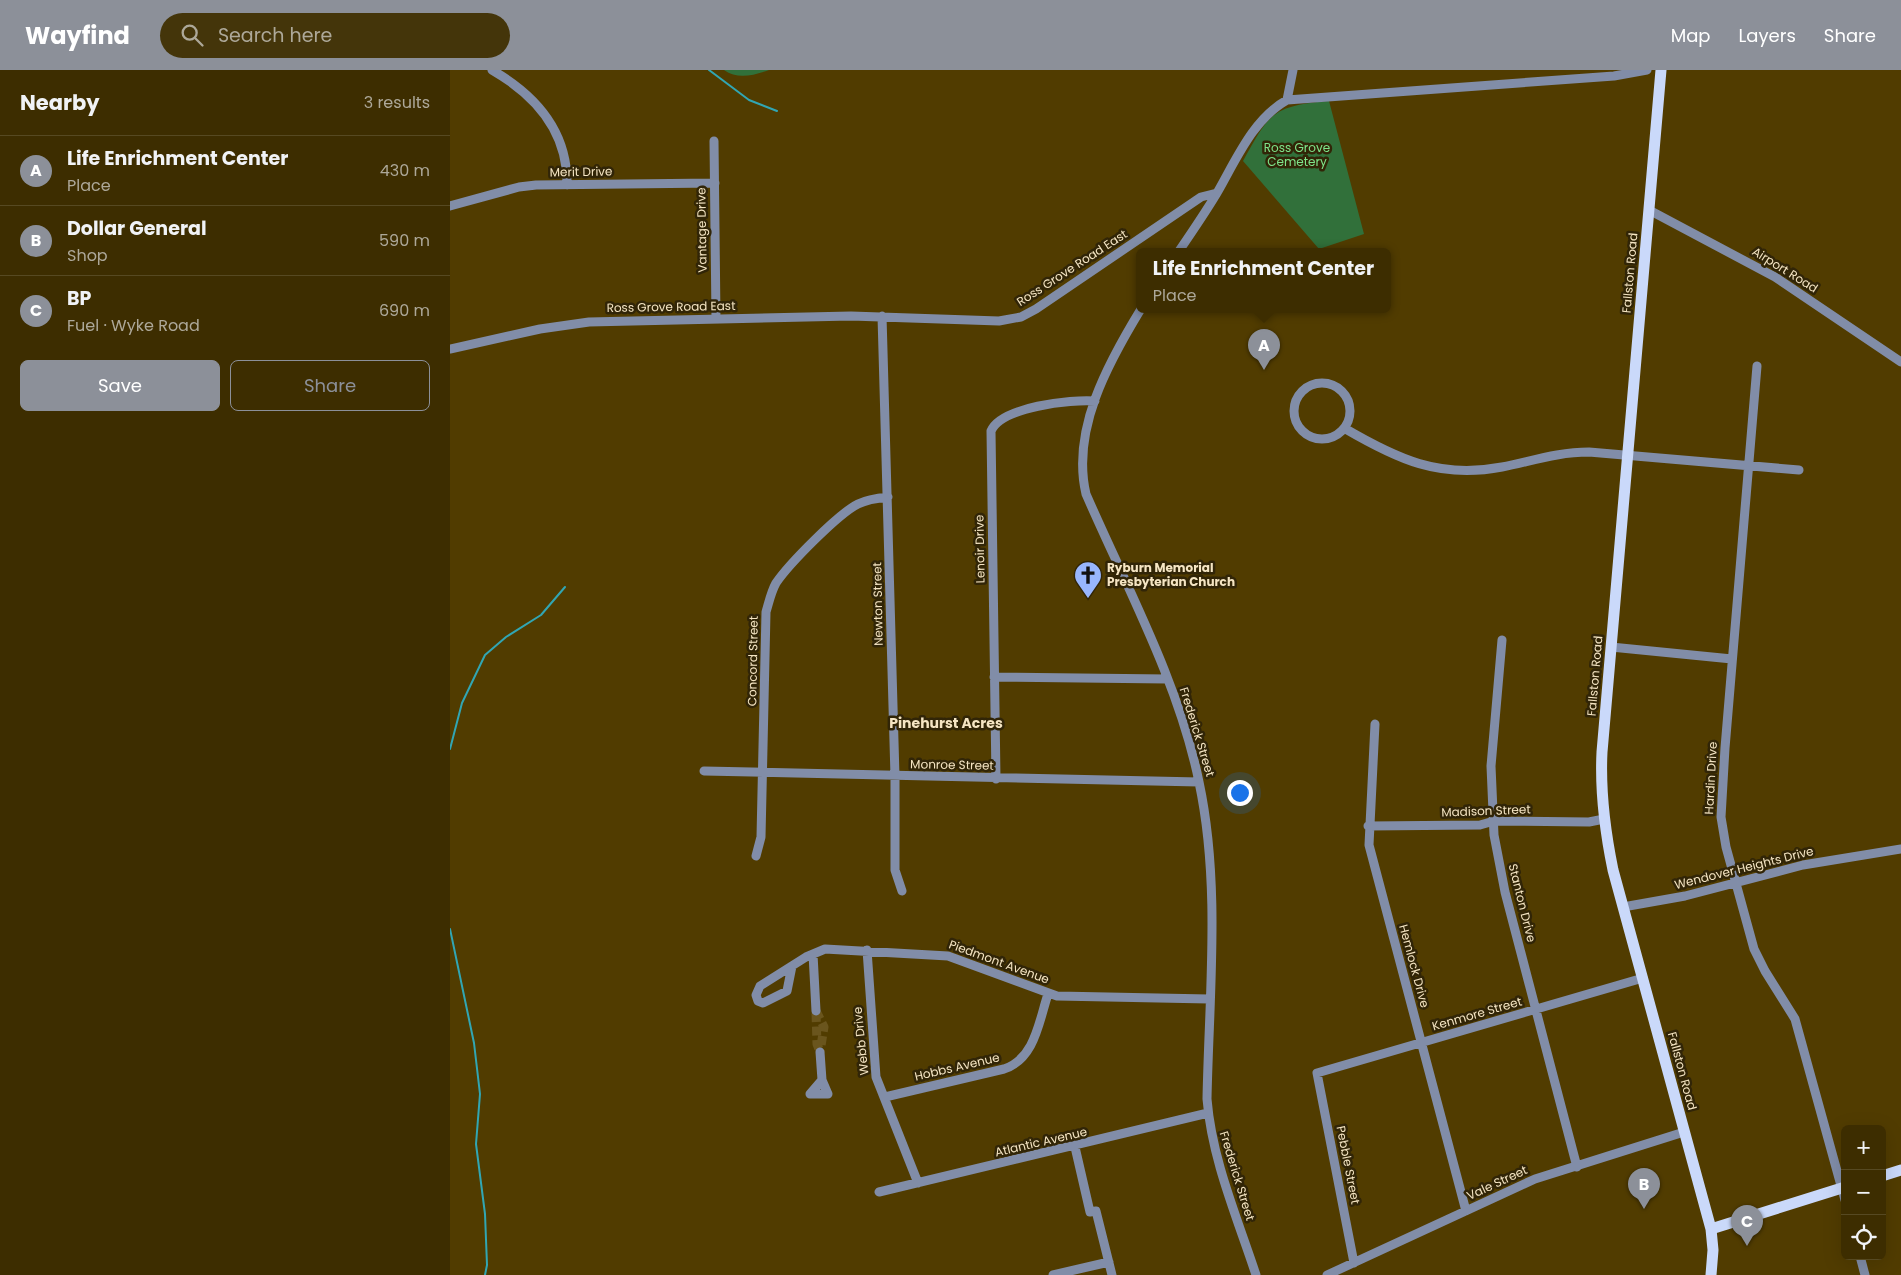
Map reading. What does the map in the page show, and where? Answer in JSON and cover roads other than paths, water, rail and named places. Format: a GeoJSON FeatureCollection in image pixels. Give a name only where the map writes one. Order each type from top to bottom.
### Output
{"type":"FeatureCollection","features":[{"type":"Feature","properties":{"kind":"main road","name":"Fallston Road"},"geometry":{"type":"LineString","coordinates":[[1660,70],[1602,761],[1604,818],[1613,870],[1711,1229],[1713,1250],[1712,1274]]}},
{"type":"Feature","properties":{"kind":"main road"},"geometry":{"type":"LineString","coordinates":[[1886,1175],[1901,1170]]}},
{"type":"Feature","properties":{"kind":"main road"},"geometry":{"type":"LineString","coordinates":[[1711,1229],[1841,1189]]}},
{"type":"Feature","properties":{"kind":"street"},"geometry":{"type":"LineString","coordinates":[[492,70],[519,88],[549,120],[565,154],[567,185]]}},
{"type":"Feature","properties":{"kind":"street"},"geometry":{"type":"LineString","coordinates":[[1287,100],[1293,70]]}},
{"type":"Feature","properties":{"kind":"street"},"geometry":{"type":"LineString","coordinates":[[1181,248],[1217,193],[1260,121],[1272,108],[1287,100],[1614,76],[1647,70]]}},
{"type":"Feature","properties":{"kind":"street","name":"Vantage Drive"},"geometry":{"type":"LineString","coordinates":[[714,141],[716,318]]}},
{"type":"Feature","properties":{"kind":"street","name":"Merit Drive"},"geometry":{"type":"LineString","coordinates":[[450,206],[519,187],[715,184]]}},
{"type":"Feature","properties":{"kind":"street","name":"Ross Grove Road East"},"geometry":{"type":"LineString","coordinates":[[450,348],[540,329],[589,322],[882,316],[978,322],[1004,321],[1021,317],[1036,309],[1195,201],[1208,194],[1217,193]]}},
{"type":"Feature","properties":{"kind":"street","name":"Airport Road"},"geometry":{"type":"LineString","coordinates":[[1649,210],[1775,277],[1901,362]]}},
{"type":"Feature","properties":{"kind":"street","name":"Frederick Street"},"geometry":{"type":"LineString","coordinates":[[1139,313],[1095,401],[1082,450],[1082,479],[1086,494],[1167,679],[1189,742],[1199,782],[1209,852],[1211,918],[1208,1113],[1215,1152],[1256,1275]]}},
{"type":"Feature","properties":{"kind":"street","name":"Newton Street"},"geometry":{"type":"LineString","coordinates":[[882,316],[895,777],[895,870],[902,891]]}},
{"type":"Feature","properties":{"kind":"street","name":"Hardin Drive"},"geometry":{"type":"LineString","coordinates":[[1757,366],[1732,659],[1721,817],[1726,847],[1754,949],[1765,971],[1795,1019],[1841,1181]]}},
{"type":"Feature","properties":{"kind":"street"},"geometry":{"type":"LineString","coordinates":[[1320,383],[1337,388],[1344,394],[1350,411],[1344,428],[1328,438],[1319,439],[1302,431],[1294,415],[1297,397],[1303,390],[1320,383]]}},
{"type":"Feature","properties":{"kind":"street","name":"Lenoir Drive"},"geometry":{"type":"LineString","coordinates":[[996,779],[991,431],[996,422],[1008,415],[1071,400],[1095,401]]}},
{"type":"Feature","properties":{"kind":"street"},"geometry":{"type":"LineString","coordinates":[[1344,428],[1387,453],[1416,464],[1446,470],[1489,469],[1562,453],[1627,454],[1799,470]]}},
{"type":"Feature","properties":{"kind":"street","name":"Concord Street"},"geometry":{"type":"LineString","coordinates":[[756,856],[762,837],[766,612],[774,587],[796,560],[849,509],[866,501],[888,497]]}},
{"type":"Feature","properties":{"kind":"street","name":"Stanton Drive"},"geometry":{"type":"LineString","coordinates":[[1502,640],[1491,766],[1494,840],[1505,892],[1577,1167]]}},
{"type":"Feature","properties":{"kind":"street"},"geometry":{"type":"LineString","coordinates":[[1611,647],[1732,659]]}},
{"type":"Feature","properties":{"kind":"street"},"geometry":{"type":"LineString","coordinates":[[994,677],[1167,679]]}},
{"type":"Feature","properties":{"kind":"street","name":"Hemlock Drive"},"geometry":{"type":"LineString","coordinates":[[1375,724],[1368,826],[1372,862],[1466,1211]]}},
{"type":"Feature","properties":{"kind":"street","name":"Monroe Street"},"geometry":{"type":"LineString","coordinates":[[704,771],[895,777],[1199,782]]}},
{"type":"Feature","properties":{"kind":"street","name":"Madison Street"},"geometry":{"type":"LineString","coordinates":[[1368,826],[1480,825],[1494,821],[1589,822],[1604,818]]}},
{"type":"Feature","properties":{"kind":"street","name":"Wendover Heights Drive"},"geometry":{"type":"LineString","coordinates":[[1623,907],[1685,896],[1803,865],[1901,849]]}},
{"type":"Feature","properties":{"kind":"street","name":"Piedmont Avenue"},"geometry":{"type":"LineString","coordinates":[[789,968],[812,954],[825,949],[867,950],[948,956],[1048,994],[1071,997],[1209,999]]}},
{"type":"Feature","properties":{"kind":"street","name":"Webb Drive"},"geometry":{"type":"LineString","coordinates":[[867,950],[874,1067],[918,1183]]}},
{"type":"Feature","properties":{"kind":"street"},"geometry":{"type":"LineString","coordinates":[[812,954],[816,1011]]}},
{"type":"Feature","properties":{"kind":"street","name":"Kenmore Street"},"geometry":{"type":"LineString","coordinates":[[1318,1073],[1642,978]]}},
{"type":"Feature","properties":{"kind":"street","name":"Hobbs Avenue"},"geometry":{"type":"LineString","coordinates":[[885,1097],[1004,1069],[1020,1062],[1029,1050],[1048,994]]}},
{"type":"Feature","properties":{"kind":"street"},"geometry":{"type":"LineString","coordinates":[[820,1052],[822,1080]]}},
{"type":"Feature","properties":{"kind":"street","name":"Pebble Street"},"geometry":{"type":"LineString","coordinates":[[1318,1073],[1354,1263]]}},
{"type":"Feature","properties":{"kind":"street","name":"Atlantic Avenue"},"geometry":{"type":"LineString","coordinates":[[879,1192],[1075,1147],[1208,1113]]}},
{"type":"Feature","properties":{"kind":"street","name":"Vale Street"},"geometry":{"type":"LineString","coordinates":[[1327,1275],[1535,1179],[1684,1132]]}},
{"type":"Feature","properties":{"kind":"street"},"geometry":{"type":"LineString","coordinates":[[1075,1147],[1090,1212],[1096,1211],[1112,1275]]}},
{"type":"Feature","properties":{"kind":"street"},"geometry":{"type":"LineString","coordinates":[[1861,1260],[1865,1275]]}},
{"type":"Feature","properties":{"kind":"street"},"geometry":{"type":"LineString","coordinates":[[1053,1275],[1109,1262]]}},
{"type":"Feature","properties":{"kind":"waterway"},"geometry":{"type":"LineString","coordinates":[[709,70],[749,100],[777,111]]}},
{"type":"Feature","properties":{"kind":"waterway"},"geometry":{"type":"LineString","coordinates":[[450,749],[462,703],[485,655],[506,637],[541,615],[565,587]]}},
{"type":"Feature","properties":{"kind":"waterway"},"geometry":{"type":"LineString","coordinates":[[450,929],[474,1043],[480,1094],[476,1144],[485,1214],[487,1265],[485,1275]]}},
{"type":"Feature","properties":{"kind":"tunnel"},"geometry":{"type":"LineString","coordinates":[[816,1011],[824,1027],[820,1052]]}},
{"type":"Feature","properties":{"kind":"tunnel"},"geometry":{"type":"LineString","coordinates":[[816,1013],[817,1044],[820,1052]]}},
{"type":"Feature","properties":{"kind":"place","name":"Life Enrichment Center"},"geometry":{"type":"Point","coordinates":[1264,370]}},
{"type":"Feature","properties":{"kind":"place","name":"Ryburn Memorial Presbyterian Church"},"geometry":{"type":"Point","coordinates":[1088,599]}},
{"type":"Feature","properties":{"kind":"place","name":"Dollar General"},"geometry":{"type":"Point","coordinates":[1644,1209]}},
{"type":"Feature","properties":{"kind":"place","name":"BP"},"geometry":{"type":"Point","coordinates":[1747,1246]}},
{"type":"Feature","properties":{"kind":"district","name":"Pinehurst Acres"},"geometry":{"type":"Point","coordinates":[946,723]}},
{"type":"Feature","properties":{"kind":"park label","name":"Ross Grove Cemetery"},"geometry":{"type":"Point","coordinates":[1297,155]}}]}
